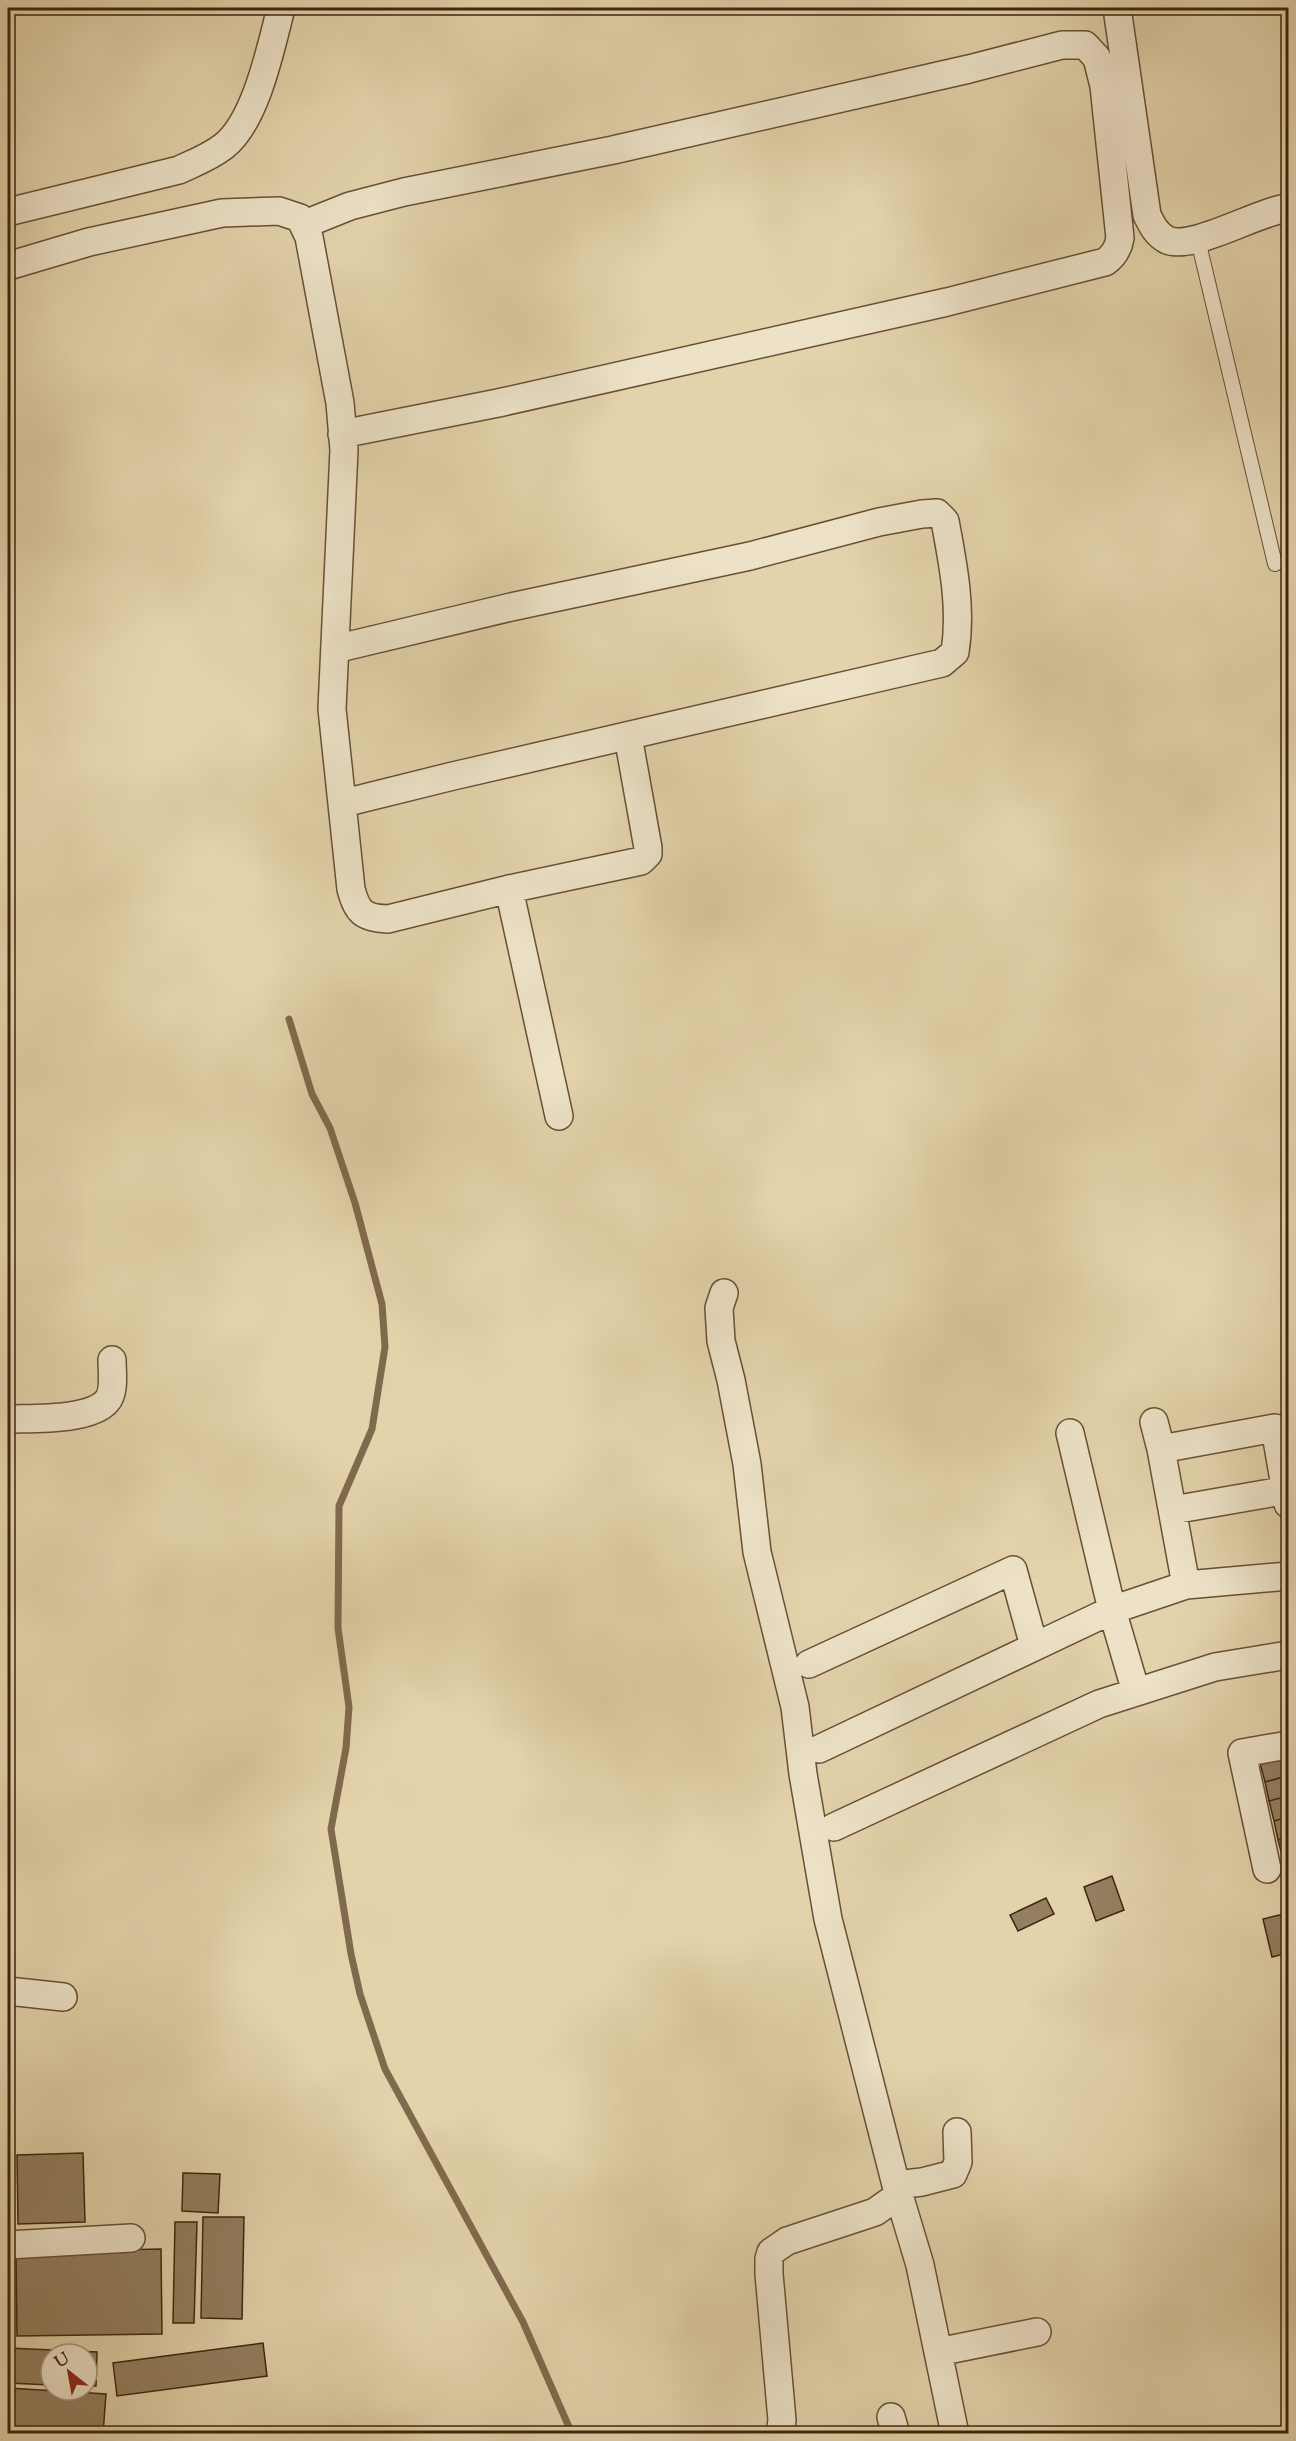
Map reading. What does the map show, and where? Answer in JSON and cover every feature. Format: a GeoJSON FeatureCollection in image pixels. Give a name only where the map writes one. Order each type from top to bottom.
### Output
{"type":"FeatureCollection","features":[{"type":"Feature","properties":{"kind":"street"},"geometry":{"type":"LineString","coordinates":[[8,212],[179,170],[204,159],[225,146],[236,134],[250,108],[265,69],[281,8]]}},
{"type":"Feature","properties":{"kind":"street"},"geometry":{"type":"LineString","coordinates":[[1118,8],[1147,215],[1155,231],[1168,240],[1182,242],[1198,240],[1258,216],[1288,208]]}},
{"type":"Feature","properties":{"kind":"street"},"geometry":{"type":"LineString","coordinates":[[305,224],[350,206],[404,192],[613,150],[969,69],[1062,45],[1078,44],[1089,48],[1097,58],[1104,86],[1120,238],[1118,248],[1105,262],[947,302],[498,403],[342,434]]}},
{"type":"Feature","properties":{"kind":"street"},"geometry":{"type":"LineString","coordinates":[[8,266],[89,242],[222,213],[279,212],[300,219],[305,224],[340,403],[344,450],[332,709],[344,803],[351,889],[359,909],[372,919],[388,920],[509,889],[641,861],[648,854],[628,736]]}},
{"type":"Feature","properties":{"kind":"street"},"geometry":{"type":"LineString","coordinates":[[335,649],[511,607],[750,556],[879,522],[922,514],[937,513],[945,521],[957,600],[958,636],[955,652],[949,658],[933,666],[344,803]]}},
{"type":"Feature","properties":{"kind":"street"},"geometry":{"type":"LineString","coordinates":[[509,889],[559,1116]]}},
{"type":"Feature","properties":{"kind":"street"},"geometry":{"type":"LineString","coordinates":[[724,1293],[719,1308],[721,1341],[747,1464],[757,1552],[795,1707],[803,1774],[828,1919],[897,2190],[920,2265],[955,2433]]}},
{"type":"Feature","properties":{"kind":"street"},"geometry":{"type":"LineString","coordinates":[[8,1419],[75,1415],[98,1407],[107,1401],[112,1392],[112,1360]]}},
{"type":"Feature","properties":{"kind":"street"},"geometry":{"type":"LineString","coordinates":[[1154,1422],[1186,1586]]}},
{"type":"Feature","properties":{"kind":"street"},"geometry":{"type":"LineString","coordinates":[[1161,1449],[1275,1428],[1288,1495],[1173,1510]]}},
{"type":"Feature","properties":{"kind":"street"},"geometry":{"type":"LineString","coordinates":[[1070,1433],[1112,1610],[1136,1692]]}},
{"type":"Feature","properties":{"kind":"street"},"geometry":{"type":"LineString","coordinates":[[809,1664],[1013,1570],[1034,1646]]}},
{"type":"Feature","properties":{"kind":"street"},"geometry":{"type":"LineString","coordinates":[[819,1749],[1112,1610],[1186,1586],[1288,1576]]}},
{"type":"Feature","properties":{"kind":"street"},"geometry":{"type":"LineString","coordinates":[[834,1827],[1099,1704],[1215,1667],[1288,1655]]}},
{"type":"Feature","properties":{"kind":"street"},"geometry":{"type":"LineString","coordinates":[[1267,1869],[1242,1753],[1288,1745]]}},
{"type":"Feature","properties":{"kind":"street"},"geometry":{"type":"LineString","coordinates":[[8,1991],[63,1996]]}},
{"type":"Feature","properties":{"kind":"street"},"geometry":{"type":"LineString","coordinates":[[780,2433],[781,2408],[769,2274],[771,2252],[786,2241],[875,2212],[897,2190],[952,2174],[958,2162],[957,2132]]}},
{"type":"Feature","properties":{"kind":"street"},"geometry":{"type":"LineString","coordinates":[[8,2245],[131,2238]]}},
{"type":"Feature","properties":{"kind":"street"},"geometry":{"type":"LineString","coordinates":[[938,2352],[1037,2332]]}},
{"type":"Feature","properties":{"kind":"lane"},"geometry":{"type":"LineString","coordinates":[[1198,240],[1275,564]]}},
{"type":"Feature","properties":{"kind":"building"},"geometry":{"type":"Polygon","coordinates":[[[1288,1756],[1288,1776],[1287,1776],[1283,1757],[1288,1756]]]}},
{"type":"Feature","properties":{"kind":"building"},"geometry":{"type":"Polygon","coordinates":[[[1283,1757],[1287,1776],[1265,1782],[1260,1763],[1283,1757]]]}},
{"type":"Feature","properties":{"kind":"building"},"geometry":{"type":"Polygon","coordinates":[[[1287,1776],[1288,1796],[1269,1801],[1265,1782],[1287,1776]]]}},
{"type":"Feature","properties":{"kind":"building"},"geometry":{"type":"Polygon","coordinates":[[[1288,1796],[1288,1817],[1274,1821],[1269,1801],[1288,1796]]]}},
{"type":"Feature","properties":{"kind":"building"},"geometry":{"type":"Polygon","coordinates":[[[1288,1817],[1288,1837],[1278,1840],[1274,1821],[1288,1817]]]}},
{"type":"Feature","properties":{"kind":"building"},"geometry":{"type":"Polygon","coordinates":[[[1288,1837],[1288,1858],[1283,1859],[1278,1840],[1288,1837]]]}},
{"type":"Feature","properties":{"kind":"building"},"geometry":{"type":"Polygon","coordinates":[[[1288,1858],[1288,1878],[1283,1859],[1288,1858]]]}},
{"type":"Feature","properties":{"kind":"building"},"geometry":{"type":"Polygon","coordinates":[[[1112,1876],[1124,1910],[1096,1921],[1084,1887],[1112,1876]]]}},
{"type":"Feature","properties":{"kind":"building"},"geometry":{"type":"Polygon","coordinates":[[[1046,1898],[1054,1914],[1018,1931],[1010,1915],[1046,1898]]]}},
{"type":"Feature","properties":{"kind":"building"},"geometry":{"type":"Polygon","coordinates":[[[1288,1913],[1288,1953],[1272,1957],[1263,1919],[1288,1913]]]}},
{"type":"Feature","properties":{"kind":"building"},"geometry":{"type":"Polygon","coordinates":[[[83,2153],[85,2222],[18,2224],[17,2155],[83,2153]]]}},
{"type":"Feature","properties":{"kind":"building"},"geometry":{"type":"Polygon","coordinates":[[[183,2173],[220,2174],[218,2213],[182,2211],[183,2173]]]}},
{"type":"Feature","properties":{"kind":"building"},"geometry":{"type":"Polygon","coordinates":[[[203,2217],[244,2217],[242,2319],[201,2318],[203,2217]]]}},
{"type":"Feature","properties":{"kind":"building"},"geometry":{"type":"Polygon","coordinates":[[[175,2222],[197,2222],[194,2323],[173,2323],[175,2222]]]}},
{"type":"Feature","properties":{"kind":"building"},"geometry":{"type":"Polygon","coordinates":[[[161,2249],[162,2334],[17,2336],[16,2252],[161,2249]]]}},
{"type":"Feature","properties":{"kind":"building"},"geometry":{"type":"Polygon","coordinates":[[[263,2343],[267,2376],[117,2396],[113,2363],[263,2343]]]}},
{"type":"Feature","properties":{"kind":"building"},"geometry":{"type":"Polygon","coordinates":[[[8,2348],[39,2349],[39,2384],[8,2383],[8,2348]]]}},
{"type":"Feature","properties":{"kind":"building"},"geometry":{"type":"Polygon","coordinates":[[[8,2388],[39,2390],[39,2402],[99,2402],[99,2394],[106,2394],[103,2434],[8,2433],[8,2388]]]}},
{"type":"Feature","properties":{"kind":"waterway"},"geometry":{"type":"LineString","coordinates":[[289,1019],[312,1094],[330,1128],[355,1203],[382,1304],[385,1347],[372,1429],[339,1506],[338,1628],[349,1707],[346,1748],[331,1829],[351,1954],[360,1994],[385,2069],[523,2322],[572,2434]]}}]}
